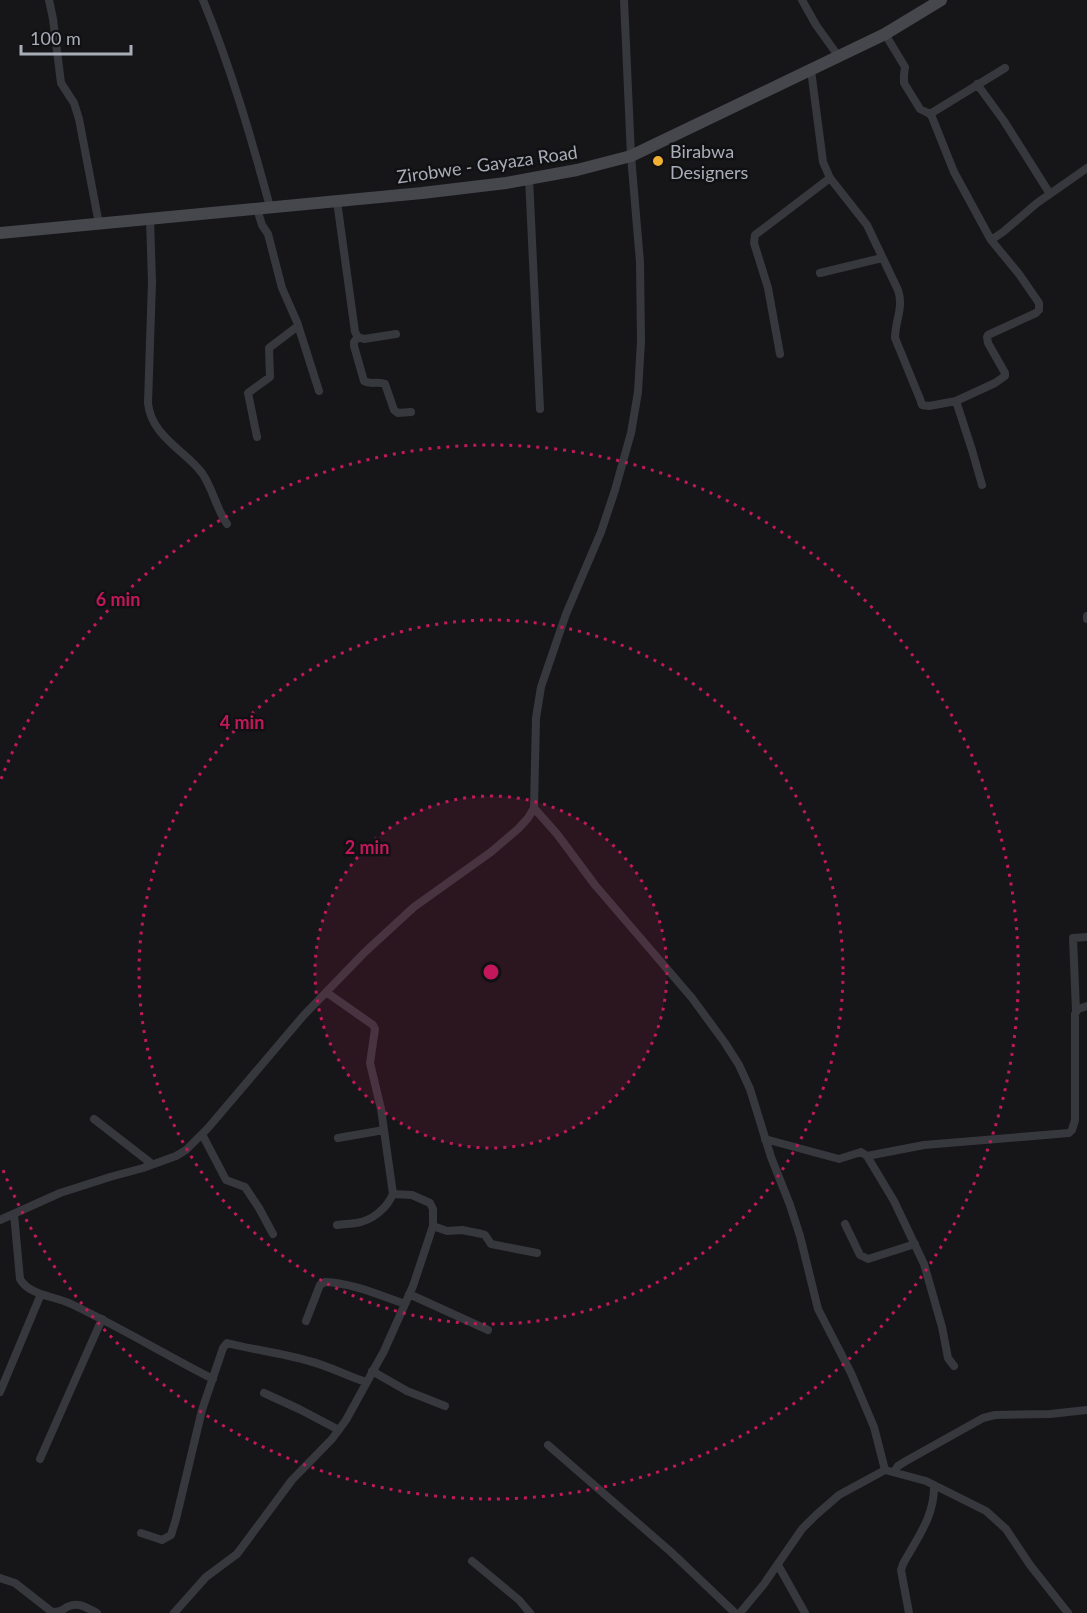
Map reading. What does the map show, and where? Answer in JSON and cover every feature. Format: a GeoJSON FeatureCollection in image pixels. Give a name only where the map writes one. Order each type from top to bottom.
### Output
{"type":"FeatureCollection","features":[{"type":"Feature","properties":{"kind":"street"},"geometry":{"type":"LineString","coordinates":[[49,0],[61,83],[74,103],[79,119],[99,224]]}},
{"type":"Feature","properties":{"kind":"street"},"geometry":{"type":"LineString","coordinates":[[203,0],[222,46],[244,113],[270,207]]}},
{"type":"Feature","properties":{"kind":"street"},"geometry":{"type":"LineString","coordinates":[[0,1220],[60,1193],[176,1156],[186,1150],[304,1015],[390,928],[414,907],[491,852],[518,829],[534,808],[535,735],[541,687],[566,614],[601,531],[615,490],[631,433],[638,392],[641,341],[640,262],[631,156],[624,0]]}},
{"type":"Feature","properties":{"kind":"street"},"geometry":{"type":"LineString","coordinates":[[802,0],[839,57]]}},
{"type":"Feature","properties":{"kind":"street","name":"Zirobwe - Gayaza Road"},"geometry":{"type":"LineString","coordinates":[[0,233],[422,193],[577,170],[631,156],[885,34],[941,0]]}},
{"type":"Feature","properties":{"kind":"street"},"geometry":{"type":"LineString","coordinates":[[811,70],[823,162],[830,178],[867,225],[901,299],[895,338],[922,405],[929,406],[956,401],[995,383],[1005,376],[1005,373],[988,342],[988,335],[1036,313],[1039,310],[1039,303],[991,240],[954,172],[930,114],[920,109],[904,83],[905,67],[885,34]]}},
{"type":"Feature","properties":{"kind":"street"},"geometry":{"type":"LineString","coordinates":[[930,114],[1005,68]]}},
{"type":"Feature","properties":{"kind":"street"},"geometry":{"type":"LineString","coordinates":[[977,84],[1004,121],[1050,194]]}},
{"type":"Feature","properties":{"kind":"street"},"geometry":{"type":"LineString","coordinates":[[991,240],[1087,168]]}},
{"type":"Feature","properties":{"kind":"street"},"geometry":{"type":"LineString","coordinates":[[529,178],[540,409]]}},
{"type":"Feature","properties":{"kind":"street"},"geometry":{"type":"LineString","coordinates":[[780,354],[768,288],[754,243],[755,236],[830,178]]}},
{"type":"Feature","properties":{"kind":"street"},"geometry":{"type":"LineString","coordinates":[[337,201],[355,332],[358,337],[364,339],[396,334]]}},
{"type":"Feature","properties":{"kind":"street"},"geometry":{"type":"LineString","coordinates":[[257,208],[262,225],[268,234],[282,288],[298,326],[319,391]]}},
{"type":"Feature","properties":{"kind":"street"},"geometry":{"type":"LineString","coordinates":[[150,219],[152,282],[149,415],[154,425],[202,472],[226,524]]}},
{"type":"Feature","properties":{"kind":"street"},"geometry":{"type":"LineString","coordinates":[[820,273],[882,258]]}},
{"type":"Feature","properties":{"kind":"street"},"geometry":{"type":"LineString","coordinates":[[258,437],[248,393],[270,377],[268,348],[298,326]]}},
{"type":"Feature","properties":{"kind":"street"},"geometry":{"type":"LineString","coordinates":[[358,337],[354,346],[364,381],[385,384],[394,410],[398,413],[411,412]]}},
{"type":"Feature","properties":{"kind":"street"},"geometry":{"type":"LineString","coordinates":[[956,401],[982,485]]}},
{"type":"Feature","properties":{"kind":"street"},"geometry":{"type":"LineString","coordinates":[[534,808],[557,834],[595,885],[692,998],[739,1065],[750,1089],[776,1172],[790,1205],[818,1309],[851,1373],[890,1471]]}},
{"type":"Feature","properties":{"kind":"street"},"geometry":{"type":"LineString","coordinates":[[867,1156],[924,1145],[1061,1134],[1072,1130],[1076,1114],[1073,938],[1087,937]]}},
{"type":"Feature","properties":{"kind":"street"},"geometry":{"type":"LineString","coordinates":[[327,992],[373,1025],[375,1029],[370,1063],[381,1109],[393,1194],[386,1205],[366,1221],[337,1225]]}},
{"type":"Feature","properties":{"kind":"street"},"geometry":{"type":"LineString","coordinates":[[1076,1011],[1087,1006]]}},
{"type":"Feature","properties":{"kind":"street"},"geometry":{"type":"LineString","coordinates":[[94,1119],[152,1164]]}},
{"type":"Feature","properties":{"kind":"street"},"geometry":{"type":"LineString","coordinates":[[338,1138],[384,1130]]}},
{"type":"Feature","properties":{"kind":"street"},"geometry":{"type":"LineString","coordinates":[[202,1134],[226,1180],[245,1187],[273,1234]]}},
{"type":"Feature","properties":{"kind":"street"},"geometry":{"type":"LineString","coordinates":[[765,1139],[839,1159],[861,1152],[867,1156],[894,1201],[924,1264],[930,1280],[948,1358],[954,1366]]}},
{"type":"Feature","properties":{"kind":"street"},"geometry":{"type":"LineString","coordinates":[[174,1613],[206,1577],[237,1554],[292,1480],[332,1439],[346,1420],[384,1351],[410,1294],[433,1226],[433,1209],[430,1203],[412,1195],[393,1194]]}},
{"type":"Feature","properties":{"kind":"street"},"geometry":{"type":"LineString","coordinates":[[14,1214],[20,1279],[25,1286],[102,1319],[213,1379]]}},
{"type":"Feature","properties":{"kind":"street"},"geometry":{"type":"LineString","coordinates":[[845,1224],[860,1255],[867,1259],[915,1244]]}},
{"type":"Feature","properties":{"kind":"street"},"geometry":{"type":"LineString","coordinates":[[433,1226],[482,1234],[490,1244],[537,1253]]}},
{"type":"Feature","properties":{"kind":"street"},"geometry":{"type":"LineString","coordinates":[[306,1321],[320,1285],[325,1282],[362,1289],[405,1304]]}},
{"type":"Feature","properties":{"kind":"street"},"geometry":{"type":"LineString","coordinates":[[0,1392],[41,1294]]}},
{"type":"Feature","properties":{"kind":"street"},"geometry":{"type":"LineString","coordinates":[[410,1294],[488,1330]]}},
{"type":"Feature","properties":{"kind":"street"},"geometry":{"type":"LineString","coordinates":[[40,1459],[102,1319]]}},
{"type":"Feature","properties":{"kind":"street"},"geometry":{"type":"LineString","coordinates":[[141,1533],[162,1540],[171,1535],[202,1410],[223,1348],[227,1344],[312,1361],[366,1382]]}},
{"type":"Feature","properties":{"kind":"street"},"geometry":{"type":"LineString","coordinates":[[372,1371],[407,1391],[445,1406]]}},
{"type":"Feature","properties":{"kind":"street"},"geometry":{"type":"LineString","coordinates":[[264,1393],[339,1430]]}},
{"type":"Feature","properties":{"kind":"street"},"geometry":{"type":"LineString","coordinates":[[741,1613],[802,1529],[839,1495],[890,1471],[983,1418],[995,1415],[1050,1414],[1087,1410]]}},
{"type":"Feature","properties":{"kind":"street"},"geometry":{"type":"LineString","coordinates":[[548,1445],[671,1552],[735,1613]]}},
{"type":"Feature","properties":{"kind":"street"},"geometry":{"type":"LineString","coordinates":[[890,1471],[926,1480],[994,1517],[1006,1529],[1030,1565],[1068,1613]]}},
{"type":"Feature","properties":{"kind":"street"},"geometry":{"type":"LineString","coordinates":[[909,1613],[903,1564],[932,1508],[934,1485]]}},
{"type":"Feature","properties":{"kind":"street"},"geometry":{"type":"LineString","coordinates":[[472,1561],[519,1600],[530,1613]]}},
{"type":"Feature","properties":{"kind":"street"},"geometry":{"type":"LineString","coordinates":[[778,1565],[805,1613]]}},
{"type":"Feature","properties":{"kind":"street"},"geometry":{"type":"LineString","coordinates":[[0,1578],[15,1583],[52,1612],[58,1612],[77,1604],[97,1613]]}},
{"type":"Feature","properties":{"kind":"place","name":"Birabwa Designers"},"geometry":{"type":"Point","coordinates":[658,161]}}]}
